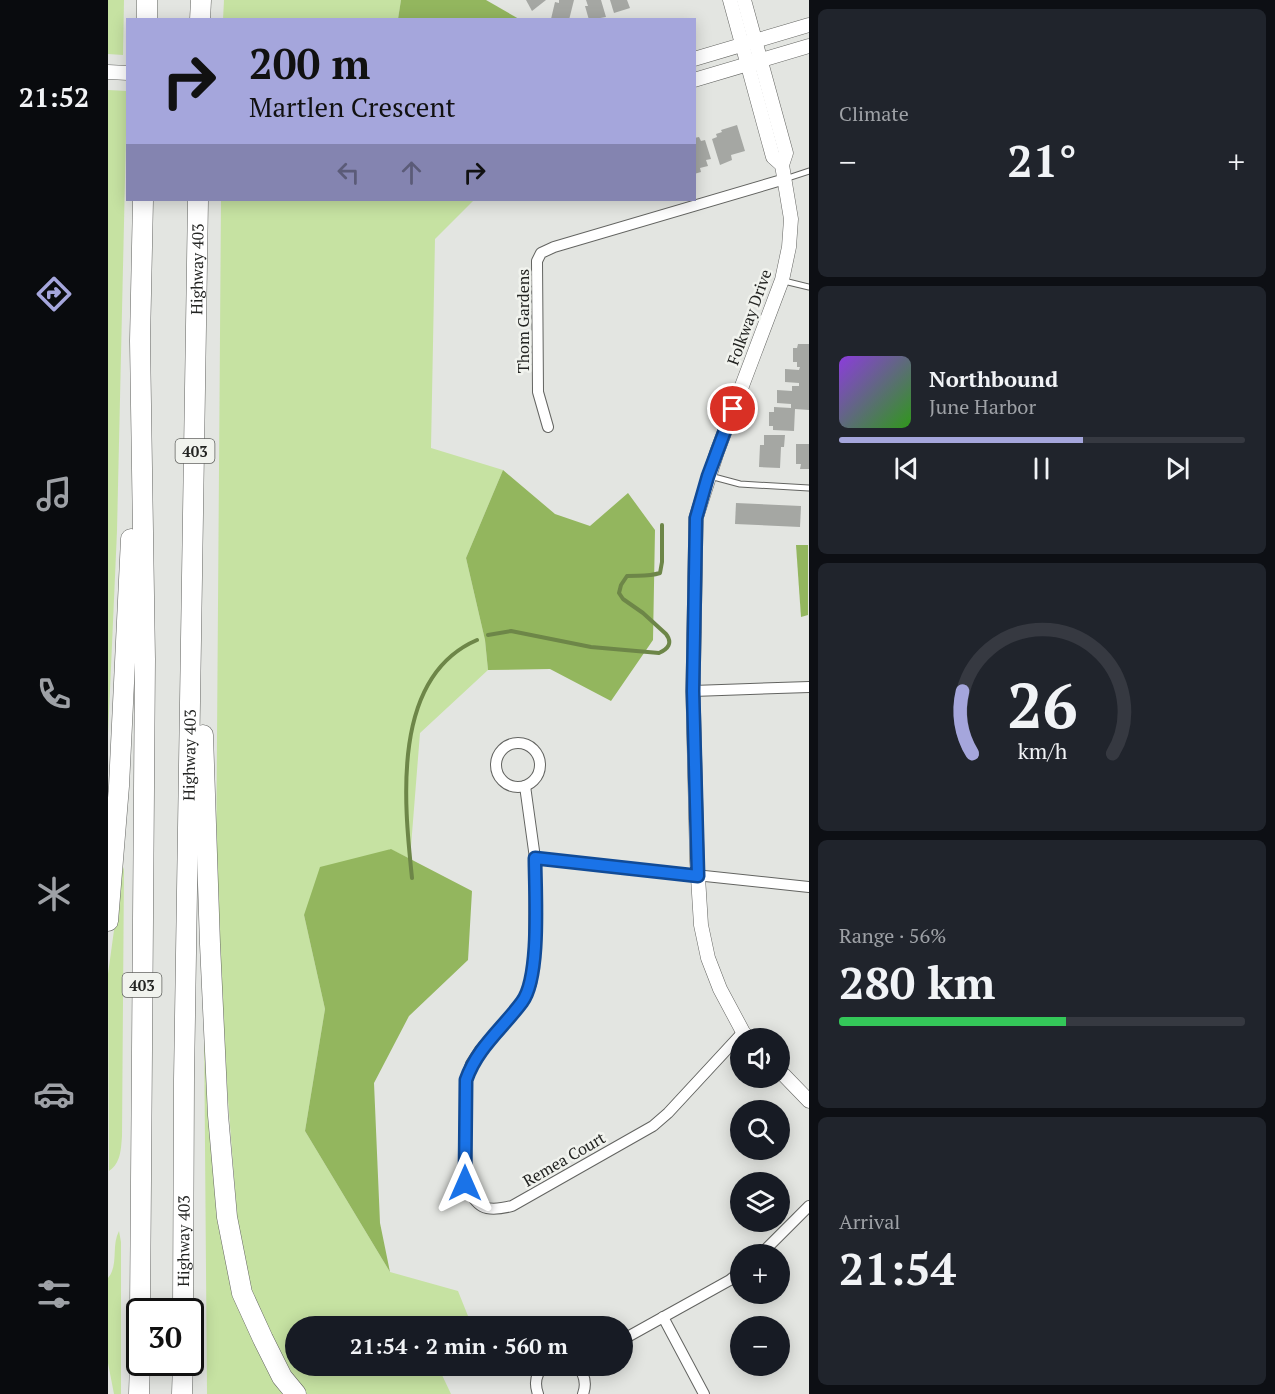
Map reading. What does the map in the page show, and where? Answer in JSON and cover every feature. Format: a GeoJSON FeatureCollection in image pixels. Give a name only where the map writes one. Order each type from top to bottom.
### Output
{"type":"FeatureCollection","features":[{"type":"Feature","properties":{"kind":"highway"},"geometry":{"type":"LineString","coordinates":[[147,0],[147,18]]}},
{"type":"Feature","properties":{"kind":"highway"},"geometry":{"type":"LineString","coordinates":[[200,18],[201,0]]}},
{"type":"Feature","properties":{"kind":"highway","name":"403"},"geometry":{"type":"LineString","coordinates":[[140,1298],[145,659],[140,341],[143,201]]}},
{"type":"Feature","properties":{"kind":"highway","name":"Highway 403"},"geometry":{"type":"LineString","coordinates":[[183,1298],[184,1079],[198,201]]}},
{"type":"Feature","properties":{"kind":"highway"},"geometry":{"type":"LineString","coordinates":[[108,921],[119,786],[140,341]]}},
{"type":"Feature","properties":{"kind":"highway"},"geometry":{"type":"LineString","coordinates":[[191,702],[202,723],[218,1115],[227,1217],[242,1293],[282,1377],[296,1394]]}},
{"type":"Feature","properties":{"kind":"highway"},"geometry":{"type":"LineString","coordinates":[[139,1394],[140,1376]]}},
{"type":"Feature","properties":{"kind":"highway"},"geometry":{"type":"LineString","coordinates":[[182,1394],[183,1376]]}},
{"type":"Feature","properties":{"kind":"street","name":"Folkway Drive"},"geometry":{"type":"LineString","coordinates":[[730,0],[742,45],[754,62]]}},
{"type":"Feature","properties":{"kind":"street","name":"Folkway Drive"},"geometry":{"type":"LineString","coordinates":[[742,1028],[720,990],[708,958],[701,925],[693,691],[696,518],[708,476],[782,280],[789,248],[791,219],[786,179],[782,165],[773,157],[754,62],[756,41],[744,0]]}},
{"type":"Feature","properties":{"kind":"street"},"geometry":{"type":"LineString","coordinates":[[696,58],[808,25]]}},
{"type":"Feature","properties":{"kind":"street"},"geometry":{"type":"LineString","coordinates":[[696,79],[808,46]]}},
{"type":"Feature","properties":{"kind":"street"},"geometry":{"type":"LineString","coordinates":[[108,72],[126,73]]}},
{"type":"Feature","properties":{"kind":"street","name":"Thom Gardens"},"geometry":{"type":"LineString","coordinates":[[548,427],[538,392],[537,261],[541,253],[554,247],[786,179]]}},
{"type":"Feature","properties":{"kind":"street"},"geometry":{"type":"LineString","coordinates":[[693,691],[808,687]]}},
{"type":"Feature","properties":{"kind":"street"},"geometry":{"type":"LineString","coordinates":[[520,743],[529,746],[536,751],[539,759],[538,776],[525,786],[508,785],[497,772],[496,763],[499,755],[504,748],[512,744],[520,743]]}},
{"type":"Feature","properties":{"kind":"street","name":"Remea Court"},"geometry":{"type":"LineString","coordinates":[[525,786],[535,858],[534,963],[531,984],[523,1002],[480,1050],[471,1064],[466,1080],[465,1183],[480,1207],[495,1211],[512,1206],[653,1126],[730,1051]]}},
{"type":"Feature","properties":{"kind":"street"},"geometry":{"type":"LineString","coordinates":[[535,858],[808,887]]}},
{"type":"Feature","properties":{"kind":"street"},"geometry":{"type":"LineString","coordinates":[[790,1082],[808,1101]]}},
{"type":"Feature","properties":{"kind":"street"},"geometry":{"type":"LineString","coordinates":[[771,1244],[808,1206]]}},
{"type":"Feature","properties":{"kind":"street"},"geometry":{"type":"LineString","coordinates":[[633,1334],[730,1280]]}},
{"type":"Feature","properties":{"kind":"street"},"geometry":{"type":"LineString","coordinates":[[663,1317],[704,1394]]}},
{"type":"Feature","properties":{"kind":"street"},"geometry":{"type":"LineString","coordinates":[[537,1376],[538,1394]]}},
{"type":"Feature","properties":{"kind":"street"},"geometry":{"type":"LineString","coordinates":[[583,1376],[585,1381],[583,1394]]}},
{"type":"Feature","properties":{"kind":"lane"},"geometry":{"type":"LineString","coordinates":[[786,179],[808,171]]}},
{"type":"Feature","properties":{"kind":"lane"},"geometry":{"type":"LineString","coordinates":[[782,280],[808,287]]}},
{"type":"Feature","properties":{"kind":"lane"},"geometry":{"type":"LineString","coordinates":[[708,476],[740,484],[808,488]]}},
{"type":"Feature","properties":{"kind":"green space"},"geometry":{"type":"Polygon","coordinates":[[[108,0],[124,0],[123,55],[108,54],[108,0]]]}},
{"type":"Feature","properties":{"kind":"green space"},"geometry":{"type":"Polygon","coordinates":[[[224,0],[401,0],[398,18],[223,18],[224,0]]]}},
{"type":"Feature","properties":{"kind":"green space"},"geometry":{"type":"Polygon","coordinates":[[[401,0],[486,0],[517,18],[398,18],[401,0]]]}},
{"type":"Feature","properties":{"kind":"green space"},"geometry":{"type":"Polygon","coordinates":[[[108,90],[126,91],[126,135],[117,531],[108,735],[108,90]]]}},
{"type":"Feature","properties":{"kind":"green space"},"geometry":{"type":"Polygon","coordinates":[[[221,201],[473,201],[435,239],[431,448],[503,470],[466,558],[485,640],[488,670],[420,733],[410,859],[390,849],[304,915],[325,1009],[305,1131],[390,1272],[458,1291],[468,1316],[285,1316],[285,1365],[254,1303],[238,1229],[222,1022],[216,875],[221,201]]]}},
{"type":"Feature","properties":{"kind":"green space"},"geometry":{"type":"Polygon","coordinates":[[[503,470],[555,514],[590,526],[628,493],[655,530],[653,640],[611,701],[550,669],[488,670],[485,640],[466,558],[503,470]]]}},
{"type":"Feature","properties":{"kind":"green space"},"geometry":{"type":"Polygon","coordinates":[[[796,545],[808,545],[808,615],[801,617],[796,545]]]}},
{"type":"Feature","properties":{"kind":"green space"},"geometry":{"type":"Polygon","coordinates":[[[391,849],[472,891],[468,960],[409,1016],[374,1083],[380,1223],[390,1272],[305,1131],[325,1009],[304,915],[320,867],[391,849]]]}},
{"type":"Feature","properties":{"kind":"green space"},"geometry":{"type":"Polygon","coordinates":[[[124,867],[122,1136],[118,1160],[109,1171],[108,974],[124,867]]]}},
{"type":"Feature","properties":{"kind":"green space"},"geometry":{"type":"Polygon","coordinates":[[[204,1021],[223,1222],[287,1394],[207,1394],[204,1021]]]}},
{"type":"Feature","properties":{"kind":"green space"},"geometry":{"type":"Polygon","coordinates":[[[119,1231],[121,1242],[121,1394],[114,1394],[108,1363],[108,1278],[113,1267],[115,1243],[119,1231]]]}},
{"type":"Feature","properties":{"kind":"green space"},"geometry":{"type":"Polygon","coordinates":[[[293,1376],[442,1376],[451,1394],[307,1394],[293,1376]]]}},
{"type":"Feature","properties":{"kind":"building"},"geometry":{"type":"Polygon","coordinates":[[[526,0],[546,0],[532,11],[526,0]]]}},
{"type":"Feature","properties":{"kind":"building"},"geometry":{"type":"Polygon","coordinates":[[[559,0],[574,0],[570,18],[551,18],[555,2],[559,3],[559,0]]]}},
{"type":"Feature","properties":{"kind":"building"},"geometry":{"type":"Polygon","coordinates":[[[586,0],[601,0],[606,17],[588,18],[585,6],[588,6],[586,0]]]}},
{"type":"Feature","properties":{"kind":"building"},"geometry":{"type":"Polygon","coordinates":[[[610,0],[627,0],[630,8],[614,13],[610,0]]]}},
{"type":"Feature","properties":{"kind":"building"},"geometry":{"type":"Polygon","coordinates":[[[737,125],[745,151],[731,155],[732,160],[720,165],[712,139],[717,137],[716,134],[722,132],[721,130],[737,125]]]}},
{"type":"Feature","properties":{"kind":"building"},"geometry":{"type":"Polygon","coordinates":[[[699,137],[701,141],[705,140],[711,159],[706,160],[708,166],[700,168],[701,172],[696,173],[696,138],[699,137]]]}},
{"type":"Feature","properties":{"kind":"building"},"geometry":{"type":"Polygon","coordinates":[[[798,344],[809,344],[809,410],[795,409],[794,431],[773,430],[773,426],[769,426],[769,412],[774,412],[774,407],[791,408],[791,404],[777,403],[777,390],[792,391],[792,386],[799,386],[799,383],[785,382],[785,369],[799,370],[797,362],[793,362],[793,348],[797,348],[798,344]]]}},
{"type":"Feature","properties":{"kind":"building"},"geometry":{"type":"Polygon","coordinates":[[[764,435],[785,435],[784,447],[781,447],[780,468],[759,467],[760,445],[764,445],[764,435]]]}},
{"type":"Feature","properties":{"kind":"building"},"geometry":{"type":"Polygon","coordinates":[[[796,444],[809,444],[809,469],[800,469],[801,464],[796,464],[796,444]]]}},
{"type":"Feature","properties":{"kind":"building"},"geometry":{"type":"Polygon","coordinates":[[[736,503],[801,506],[800,527],[735,524],[736,503]]]}},
{"type":"Feature","properties":{"kind":"waterway"},"geometry":{"type":"LineString","coordinates":[[488,635],[511,631],[591,647],[659,653],[667,648],[669,643],[666,634],[623,599],[619,593],[627,576],[660,573],[662,525]]}},
{"type":"Feature","properties":{"kind":"waterway"},"geometry":{"type":"LineString","coordinates":[[412,878],[406,779],[409,744],[417,712],[429,682],[449,658],[477,640]]}},
{"type":"Feature","properties":{"kind":"route"},"geometry":{"type":"LineString","coordinates":[[465,1183],[466,1080],[471,1064],[480,1050],[523,1002],[531,984],[534,963],[535,858],[698,876],[693,691],[696,518],[708,476],[733,409]]}}]}
